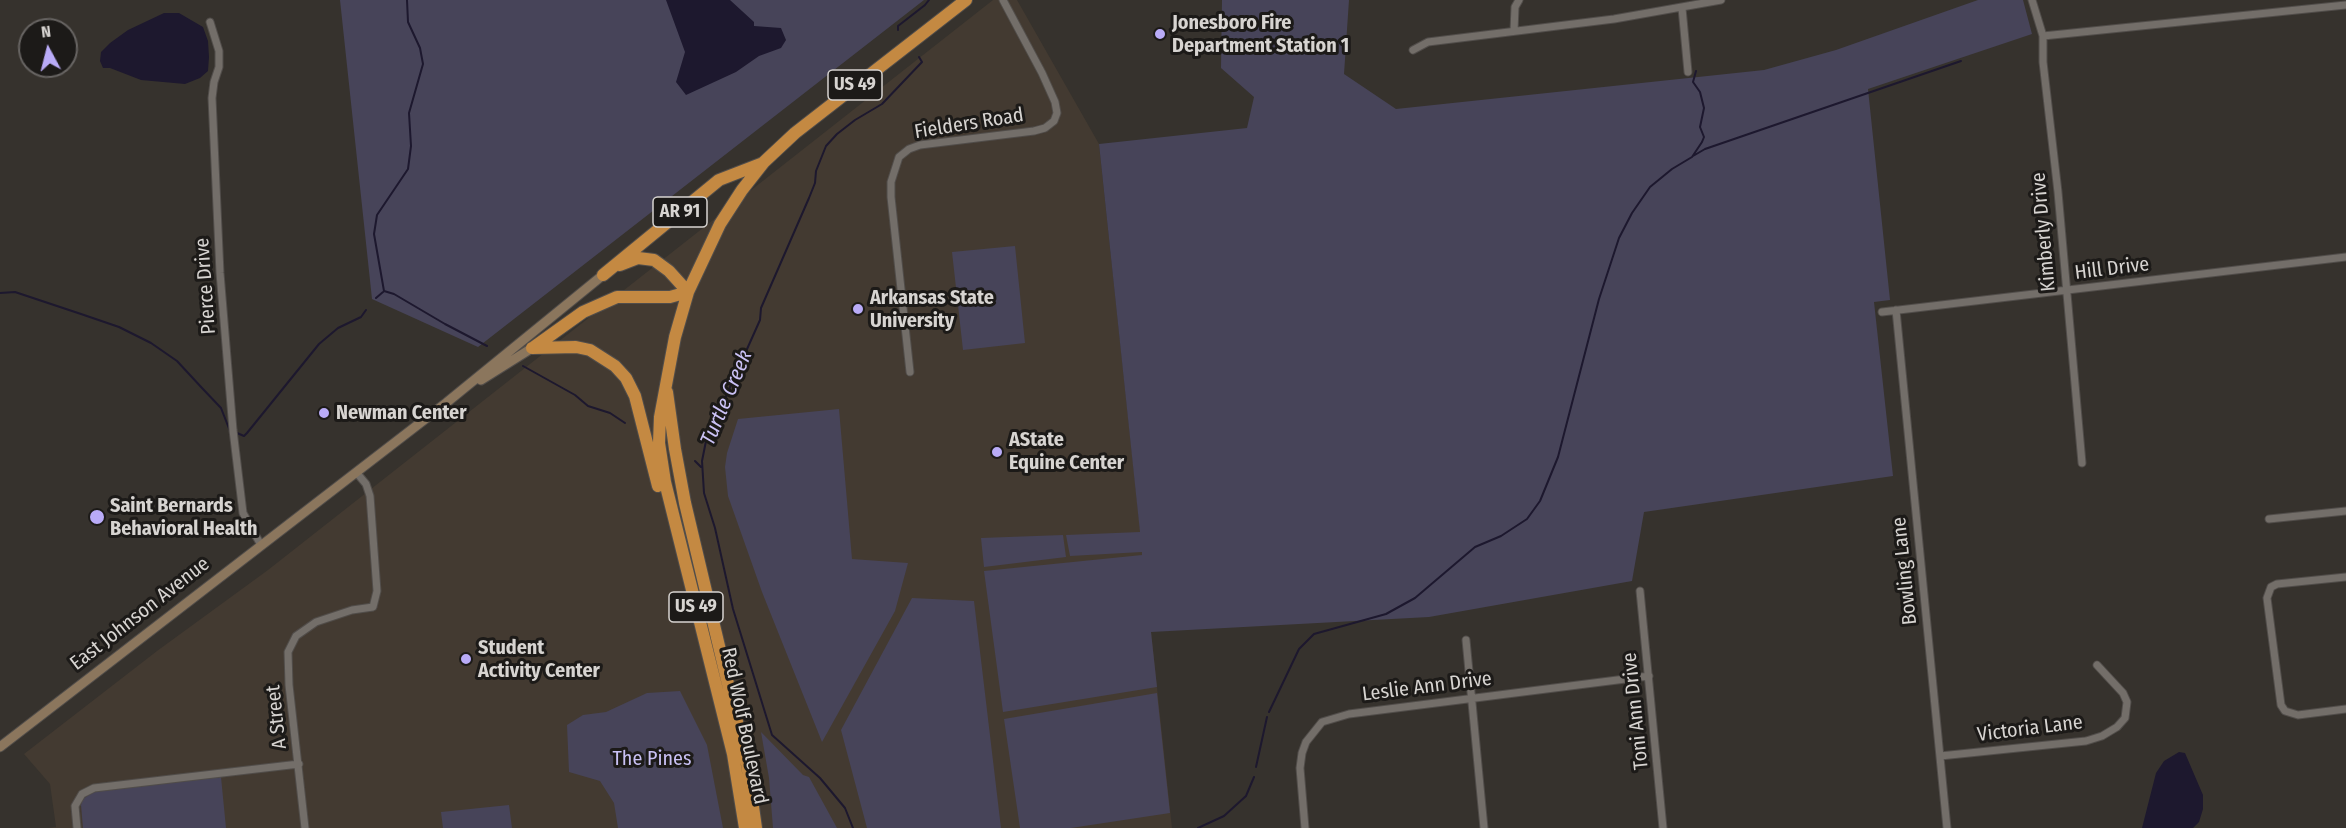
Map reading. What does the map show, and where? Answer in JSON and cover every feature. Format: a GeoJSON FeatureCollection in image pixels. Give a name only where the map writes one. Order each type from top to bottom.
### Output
{"type":"FeatureCollection","features":[{"type":"Feature","properties":{"kind":"highway","name":"Red Wolf Boulevard"},"geometry":{"type":"LineString","coordinates":[[745,828],[733,754],[672,518],[659,443],[660,417],[675,337],[688,292],[720,224],[764,162],[795,133],[966,0]]}},
{"type":"Feature","properties":{"kind":"highway","name":"AR 91"},"geometry":{"type":"LineString","coordinates":[[603,275],[719,180],[764,162]]}},
{"type":"Feature","properties":{"kind":"highway"},"geometry":{"type":"LineString","coordinates":[[603,275],[627,261],[647,258],[662,265],[688,292]]}},
{"type":"Feature","properties":{"kind":"highway","name":"AR 91"},"geometry":{"type":"LineString","coordinates":[[532,348],[583,312],[617,297],[670,297],[688,292]]}},
{"type":"Feature","properties":{"kind":"highway"},"geometry":{"type":"LineString","coordinates":[[532,348],[561,346],[590,350],[615,366],[626,378],[635,396],[660,494],[672,518]]}},
{"type":"Feature","properties":{"kind":"highway","name":"Red Wolf Boulevard"},"geometry":{"type":"LineString","coordinates":[[666,387],[685,503],[747,764],[756,828]]}},
{"type":"Feature","properties":{"kind":"main road","name":"East Johnson Avenue"},"geometry":{"type":"LineString","coordinates":[[0,747],[446,403],[603,275]]}},
{"type":"Feature","properties":{"kind":"main road","name":"East Johnson Avenue"},"geometry":{"type":"LineString","coordinates":[[446,403],[532,348]]}},
{"type":"Feature","properties":{"kind":"street","name":"Fielders Road"},"geometry":{"type":"LineString","coordinates":[[910,372],[891,197],[891,182],[899,157],[909,149],[920,145],[1045,128],[1054,121],[1057,113],[1055,102],[1042,73],[1003,0]]}},
{"type":"Feature","properties":{"kind":"street"},"geometry":{"type":"LineString","coordinates":[[1514,31],[1515,7],[1519,0]]}},
{"type":"Feature","properties":{"kind":"street"},"geometry":{"type":"LineString","coordinates":[[1413,51],[1428,42],[1614,19],[1721,0]]}},
{"type":"Feature","properties":{"kind":"street","name":"Kimberly Drive"},"geometry":{"type":"LineString","coordinates":[[2032,0],[2043,36],[2043,62],[2058,192],[2082,463]]}},
{"type":"Feature","properties":{"kind":"street"},"geometry":{"type":"LineString","coordinates":[[2043,36],[2346,5]]}},
{"type":"Feature","properties":{"kind":"street"},"geometry":{"type":"LineString","coordinates":[[1682,8],[1688,72]]}},
{"type":"Feature","properties":{"kind":"street","name":"Pierce Drive"},"geometry":{"type":"LineString","coordinates":[[210,22],[219,51],[219,66],[212,98],[220,273],[233,430],[243,513],[261,545]]}},
{"type":"Feature","properties":{"kind":"street","name":"Hill Drive"},"geometry":{"type":"LineString","coordinates":[[1882,312],[2346,257]]}},
{"type":"Feature","properties":{"kind":"street","name":"Bowling Lane"},"geometry":{"type":"LineString","coordinates":[[1896,310],[1947,828]]}},
{"type":"Feature","properties":{"kind":"street","name":"A Street"},"geometry":{"type":"LineString","coordinates":[[77,828],[75,806],[82,794],[94,788],[299,764],[288,652],[296,636],[316,622],[352,610],[373,607],[377,591],[370,496],[366,484],[356,472]]}},
{"type":"Feature","properties":{"kind":"street"},"geometry":{"type":"LineString","coordinates":[[2269,519],[2346,511]]}},
{"type":"Feature","properties":{"kind":"street"},"geometry":{"type":"LineString","coordinates":[[2346,577],[2277,584],[2271,587],[2267,598],[2280,705],[2285,711],[2298,714],[2346,709]]}},
{"type":"Feature","properties":{"kind":"street","name":"Toni Ann Drive"},"geometry":{"type":"LineString","coordinates":[[1640,591],[1663,828]]}},
{"type":"Feature","properties":{"kind":"street"},"geometry":{"type":"LineString","coordinates":[[1466,640],[1484,828]]}},
{"type":"Feature","properties":{"kind":"street","name":"Victoria Lane"},"geometry":{"type":"LineString","coordinates":[[1940,756],[2086,741],[2102,736],[2117,727],[2125,717],[2127,702],[2123,693],[2097,665]]}},
{"type":"Feature","properties":{"kind":"street","name":"Leslie Ann Drive"},"geometry":{"type":"LineString","coordinates":[[1305,828],[1300,768],[1302,753],[1306,742],[1322,722],[1349,714],[1649,676]]}},
{"type":"Feature","properties":{"kind":"street"},"geometry":{"type":"LineString","coordinates":[[299,764],[305,828]]}},
{"type":"Feature","properties":{"kind":"shaded area"},"geometry":{"type":"Polygon","coordinates":[[[666,0],[730,0],[754,22],[754,26],[781,28],[786,40],[781,48],[759,56],[736,72],[686,95],[676,82],[685,52],[666,0]]]}},
{"type":"Feature","properties":{"kind":"shaded area","name":"Arkansas State University"},"geometry":{"type":"Polygon","coordinates":[[[993,0],[1017,0],[1099,144],[1172,828],[48,828],[56,827],[50,784],[24,754],[157,651],[268,570],[993,0]]]}},
{"type":"Feature","properties":{"kind":"shaded area"},"geometry":{"type":"Polygon","coordinates":[[[164,13],[179,13],[203,27],[208,41],[208,71],[200,78],[185,84],[141,80],[110,68],[103,68],[100,61],[101,52],[110,43],[128,30],[164,13]]]}},
{"type":"Feature","properties":{"kind":"shaded area"},"geometry":{"type":"Polygon","coordinates":[[[2179,752],[2185,753],[2203,795],[2203,809],[2199,822],[2193,828],[2142,828],[2156,773],[2164,761],[2179,752]]]}},
{"type":"Feature","properties":{"kind":"green space"},"geometry":{"type":"Polygon","coordinates":[[[340,0],[924,0],[478,347],[372,299],[340,0]]]}},
{"type":"Feature","properties":{"kind":"green space"},"geometry":{"type":"Polygon","coordinates":[[[1222,0],[1349,0],[1344,74],[1396,109],[1764,70],[1836,50],[1978,0],[2023,0],[2032,34],[1868,89],[1890,300],[1874,302],[1893,476],[1644,512],[1632,581],[1429,617],[1151,632],[1157,687],[1003,712],[984,571],[1142,555],[1142,552],[1070,556],[1066,535],[1140,532],[1099,144],[1247,128],[1254,97],[1221,68],[1222,0]]]}},
{"type":"Feature","properties":{"kind":"green space"},"geometry":{"type":"Polygon","coordinates":[[[1015,246],[1025,343],[963,350],[952,252],[1015,246]]]}},
{"type":"Feature","properties":{"kind":"green space"},"geometry":{"type":"Polygon","coordinates":[[[839,409],[852,559],[908,563],[895,611],[822,742],[762,592],[728,496],[725,467],[738,419],[839,409]]]}},
{"type":"Feature","properties":{"kind":"green space"},"geometry":{"type":"Polygon","coordinates":[[[1063,535],[1066,557],[984,567],[981,538],[1063,535]]]}},
{"type":"Feature","properties":{"kind":"green space"},"geometry":{"type":"Polygon","coordinates":[[[912,598],[974,601],[1001,828],[867,828],[841,730],[912,598]]]}},
{"type":"Feature","properties":{"kind":"green space","name":"The Pines"},"geometry":{"type":"Polygon","coordinates":[[[680,691],[707,745],[723,828],[618,828],[614,803],[600,781],[569,772],[567,725],[583,715],[606,712],[647,693],[680,691]]]}},
{"type":"Feature","properties":{"kind":"green space"},"geometry":{"type":"Polygon","coordinates":[[[1157,693],[1170,813],[1071,828],[1020,828],[1004,719],[1157,693]]]}},
{"type":"Feature","properties":{"kind":"green space"},"geometry":{"type":"Polygon","coordinates":[[[761,732],[803,775],[809,777],[837,828],[773,828],[769,778],[761,732]]]}},
{"type":"Feature","properties":{"kind":"green space"},"geometry":{"type":"Polygon","coordinates":[[[221,777],[226,828],[83,828],[81,805],[83,799],[93,792],[221,777]]]}},
{"type":"Feature","properties":{"kind":"green space"},"geometry":{"type":"Polygon","coordinates":[[[509,805],[512,828],[443,828],[441,812],[509,805]]]}},
{"type":"Feature","properties":{"kind":"waterway"},"geometry":{"type":"LineString","coordinates":[[407,0],[408,22],[420,48],[423,64],[409,113],[411,146],[408,169],[377,215],[374,234],[384,291],[394,294],[487,346]]}},
{"type":"Feature","properties":{"kind":"waterway","name":"Turtle Creek"},"geometry":{"type":"LineString","coordinates":[[898,30],[898,26],[929,0]]}},
{"type":"Feature","properties":{"kind":"waterway","name":"Turtle Creek"},"geometry":{"type":"LineString","coordinates":[[853,828],[845,808],[820,778],[772,735],[733,609],[715,528],[704,493],[702,461],[706,441],[760,320],[761,308],[809,198],[826,146],[855,120],[882,104],[922,62],[919,57]]}},
{"type":"Feature","properties":{"kind":"waterway"},"geometry":{"type":"LineString","coordinates":[[1693,156],[1705,149],[1961,61]]}},
{"type":"Feature","properties":{"kind":"waterway"},"geometry":{"type":"LineString","coordinates":[[1269,712],[1299,649],[1314,634],[1386,614],[1415,598],[1475,547],[1501,536],[1527,519],[1540,501],[1558,457],[1599,299],[1619,238],[1632,213],[1650,187],[1672,169],[1692,157],[1704,137],[1700,127],[1704,108],[1700,92],[1693,82],[1696,71]]}},
{"type":"Feature","properties":{"kind":"waterway"},"geometry":{"type":"LineString","coordinates":[[0,293],[15,292],[119,327],[151,343],[177,361],[221,408],[230,431]]}},
{"type":"Feature","properties":{"kind":"waterway"},"geometry":{"type":"LineString","coordinates":[[376,298],[383,292]]}},
{"type":"Feature","properties":{"kind":"waterway"},"geometry":{"type":"LineString","coordinates":[[237,433],[244,436],[247,433],[319,344],[338,328],[361,317],[366,310]]}},
{"type":"Feature","properties":{"kind":"waterway"},"geometry":{"type":"LineString","coordinates":[[523,366],[575,395],[588,406],[610,413],[625,423]]}},
{"type":"Feature","properties":{"kind":"waterway"},"geometry":{"type":"LineString","coordinates":[[695,461],[701,467]]}},
{"type":"Feature","properties":{"kind":"waterway"},"geometry":{"type":"LineString","coordinates":[[1256,767],[1267,717]]}},
{"type":"Feature","properties":{"kind":"waterway"},"geometry":{"type":"LineString","coordinates":[[1198,828],[1224,816],[1246,796],[1254,777]]}},
{"type":"Feature","properties":{"kind":"place","name":"Jonesboro Fire Department Station 1"},"geometry":{"type":"Point","coordinates":[1160,34]}},
{"type":"Feature","properties":{"kind":"place","name":"Arkansas State University"},"geometry":{"type":"Point","coordinates":[858,309]}},
{"type":"Feature","properties":{"kind":"place","name":"Newman Center"},"geometry":{"type":"Point","coordinates":[324,413]}},
{"type":"Feature","properties":{"kind":"place","name":"AState Equine Center"},"geometry":{"type":"Point","coordinates":[997,452]}},
{"type":"Feature","properties":{"kind":"place","name":"Saint Bernards Behavioral Health"},"geometry":{"type":"Point","coordinates":[97,517]}},
{"type":"Feature","properties":{"kind":"place","name":"Student Activity Center"},"geometry":{"type":"Point","coordinates":[466,659]}}]}
